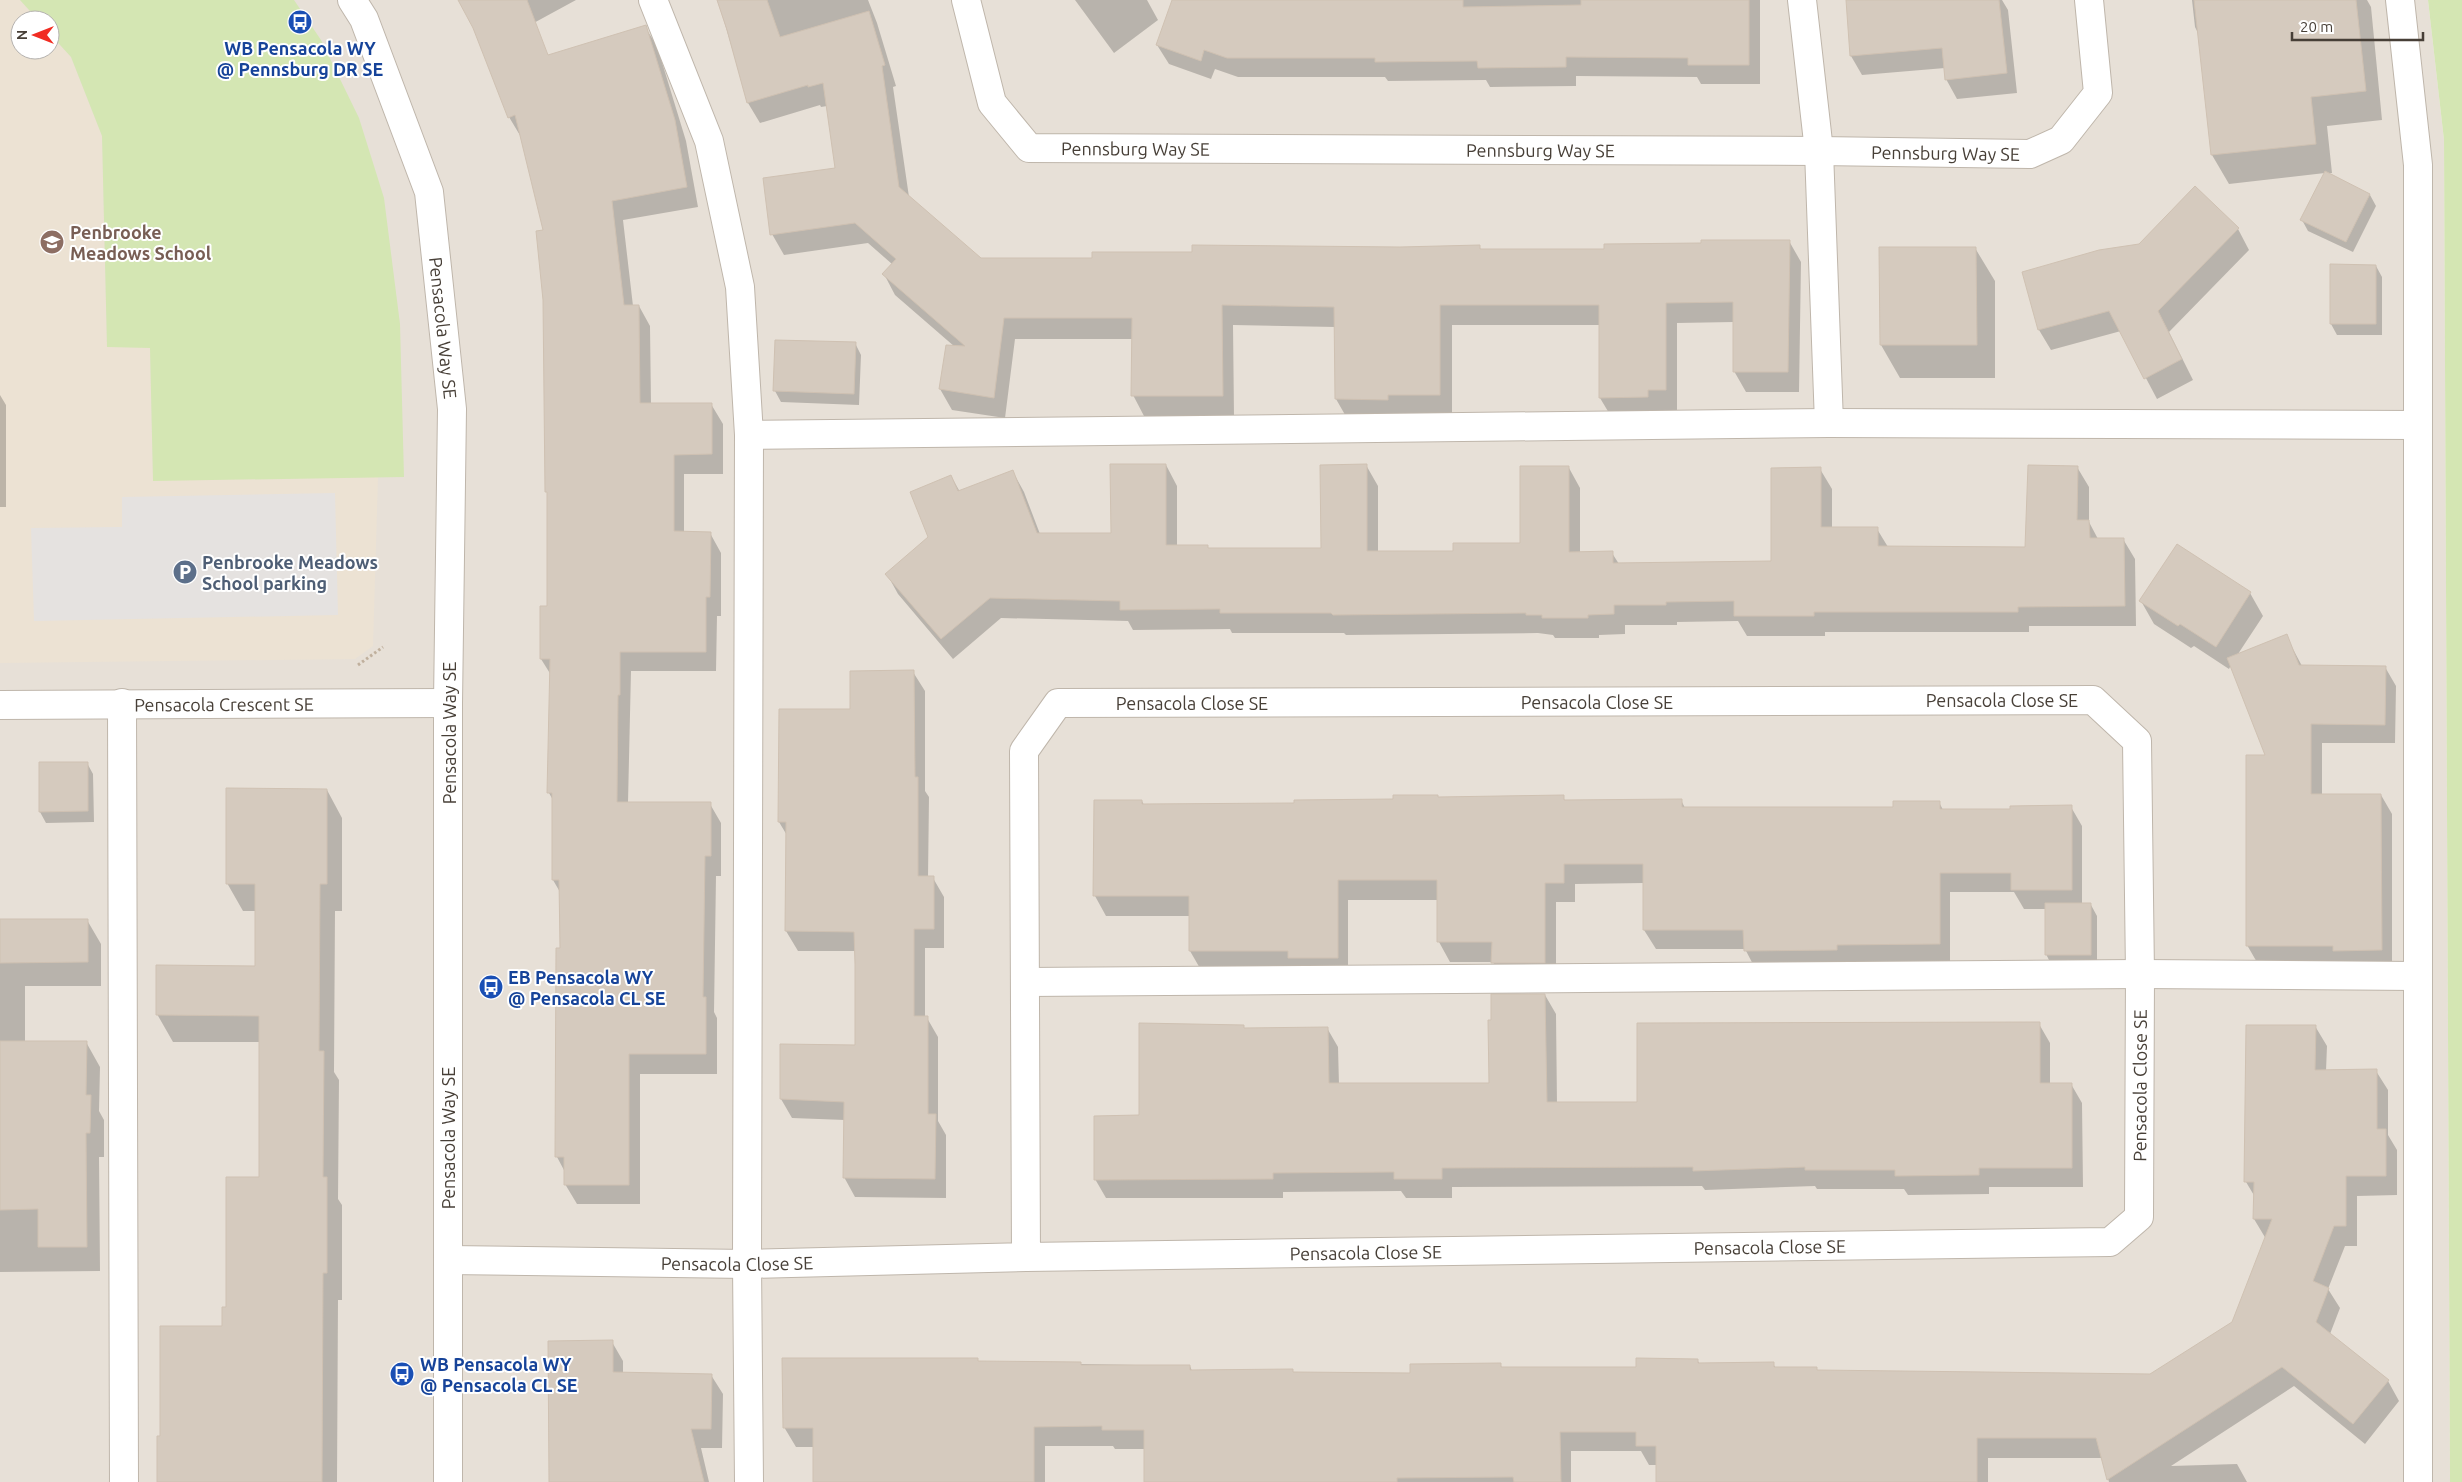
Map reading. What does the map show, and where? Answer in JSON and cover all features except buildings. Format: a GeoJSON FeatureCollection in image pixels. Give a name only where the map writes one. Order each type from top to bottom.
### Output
{"type":"FeatureCollection","features":[{"type":"Feature","properties":{"kind":"street","name":"Pensacola Way SE"},"geometry":{"type":"LineString","coordinates":[[352,0],[364,19],[429,192],[452,409],[448,703],[448,1482]]}},
{"type":"Feature","properties":{"kind":"street"},"geometry":{"type":"LineString","coordinates":[[653,0],[708,141],[740,287],[749,435],[747,1264],[749,1482]]}},
{"type":"Feature","properties":{"kind":"street","name":"Pennsburg Way SE"},"geometry":{"type":"LineString","coordinates":[[966,0],[992,103],[1029,148],[1819,151],[2030,154],[2061,140],[2098,93],[2089,0]]}},
{"type":"Feature","properties":{"kind":"street"},"geometry":{"type":"LineString","coordinates":[[1802,0],[1819,151],[1829,423]]}},
{"type":"Feature","properties":{"kind":"street"},"geometry":{"type":"LineString","coordinates":[[2400,0],[2418,165],[2416,425],[2418,1482]]}},
{"type":"Feature","properties":{"kind":"street"},"geometry":{"type":"LineString","coordinates":[[749,435],[1829,423],[2416,425]]}},
{"type":"Feature","properties":{"kind":"street","name":"Pensacola Close SE"},"geometry":{"type":"LineString","coordinates":[[448,1260],[747,1264],[1026,1257],[2110,1242],[2139,1217],[2140,974],[2137,741],[2094,700],[1058,704],[1024,751],[1026,1257]]}},
{"type":"Feature","properties":{"kind":"street","name":"Pensacola Crescent SE"},"geometry":{"type":"LineString","coordinates":[[0,705],[448,703]]}},
{"type":"Feature","properties":{"kind":"street"},"geometry":{"type":"LineString","coordinates":[[122,704],[124,1482]]}},
{"type":"Feature","properties":{"kind":"street"},"geometry":{"type":"LineString","coordinates":[[1026,982],[2140,974],[2416,976]]}},
{"type":"Feature","properties":{"kind":"shaded area"},"geometry":{"type":"Polygon","coordinates":[[[0,0],[2428,0],[2444,140],[2450,1482],[0,1482],[0,0]]]}},
{"type":"Feature","properties":{"kind":"shaded area","name":"Penbrooke Meadows School"},"geometry":{"type":"Polygon","coordinates":[[[0,0],[20,0],[29,10],[10,10],[10,60],[60,60],[60,45],[71,57],[102,136],[107,347],[150,347],[153,480],[378,477],[373,646],[355,659],[0,663],[0,0]]]}},
{"type":"Feature","properties":{"kind":"shaded area","name":"Penbrooke Meadows School parking"},"geometry":{"type":"Polygon","coordinates":[[[335,493],[338,615],[34,621],[31,528],[122,527],[122,497],[335,493]]]}},
{"type":"Feature","properties":{"kind":"green space"},"geometry":{"type":"Polygon","coordinates":[[[20,0],[294,0],[321,40],[359,118],[384,198],[400,324],[404,477],[153,481],[150,348],[107,347],[102,136],[71,57],[60,45],[60,10],[29,10],[20,0]]]}},
{"type":"Feature","properties":{"kind":"green space"},"geometry":{"type":"Polygon","coordinates":[[[2428,0],[2462,0],[2462,1482],[2450,1482],[2444,140],[2428,0]]]}},
{"type":"Feature","properties":{"kind":"place","name":"WB Pensacola WY @ Pennsburg DR SE"},"geometry":{"type":"Point","coordinates":[300,22]}},
{"type":"Feature","properties":{"kind":"place","name":"Penbrooke Meadows School"},"geometry":{"type":"Point","coordinates":[52,242]}},
{"type":"Feature","properties":{"kind":"place","name":"Penbrooke Meadows School parking"},"geometry":{"type":"Point","coordinates":[185,572]}},
{"type":"Feature","properties":{"kind":"place","name":"EB Pensacola WY @ Pensacola CL SE"},"geometry":{"type":"Point","coordinates":[491,987]}},
{"type":"Feature","properties":{"kind":"place","name":"WB Pensacola WY @ Pensacola CL SE"},"geometry":{"type":"Point","coordinates":[402,1374]}}]}
